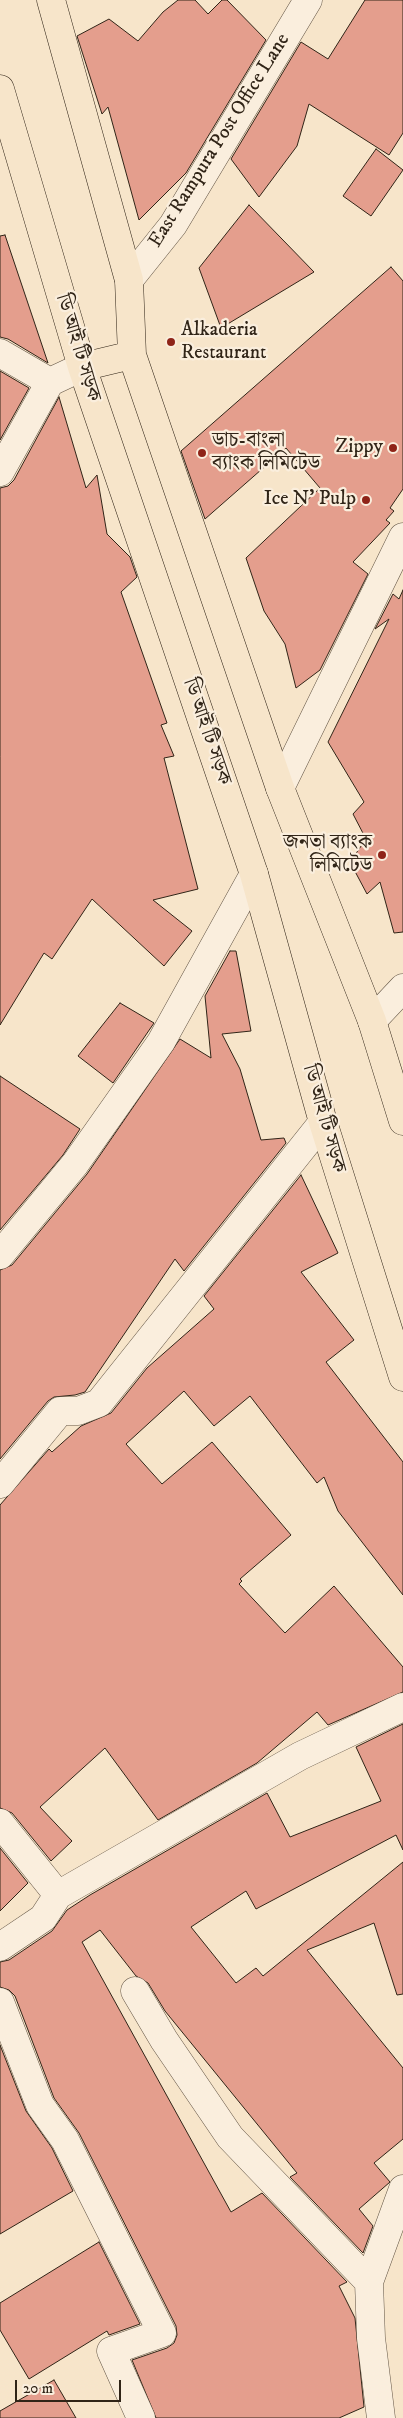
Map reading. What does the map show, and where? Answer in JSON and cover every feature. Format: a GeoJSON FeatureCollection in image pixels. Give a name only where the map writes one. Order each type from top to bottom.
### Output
{"type":"FeatureCollection","features":[{"type":"Feature","properties":{"kind":"main road"},"geometry":{"type":"LineString","coordinates":[[51,0],[129,280],[132,355],[280,788],[372,1021],[403,1121]]}},
{"type":"Feature","properties":{"kind":"main road","name":"ডি আই টি সড়ক"},"geometry":{"type":"LineString","coordinates":[[0,89],[82,367],[254,874],[323,1122],[403,1377]]}},
{"type":"Feature","properties":{"kind":"main road"},"geometry":{"type":"LineString","coordinates":[[82,367],[132,355]]}},
{"type":"Feature","properties":{"kind":"street","name":"East Rampura Post Office Lane"},"geometry":{"type":"LineString","coordinates":[[129,280],[173,225],[308,0]]}},
{"type":"Feature","properties":{"kind":"street"},"geometry":{"type":"LineString","coordinates":[[0,353],[50,382]]}},
{"type":"Feature","properties":{"kind":"street"},"geometry":{"type":"LineString","coordinates":[[0,472],[50,382],[82,367]]}},
{"type":"Feature","properties":{"kind":"street"},"geometry":{"type":"LineString","coordinates":[[280,788],[403,537]]}},
{"type":"Feature","properties":{"kind":"street"},"geometry":{"type":"LineString","coordinates":[[0,1255],[75,1164],[161,1042],[254,874]]}},
{"type":"Feature","properties":{"kind":"street"},"geometry":{"type":"LineString","coordinates":[[372,1021],[403,988]]}},
{"type":"Feature","properties":{"kind":"street"},"geometry":{"type":"LineString","coordinates":[[0,1484],[60,1411],[78,1411],[99,1403],[323,1122]]}},
{"type":"Feature","properties":{"kind":"street"},"geometry":{"type":"LineString","coordinates":[[0,1947],[43,1918],[58,1895],[300,1756],[403,1707]]}},
{"type":"Feature","properties":{"kind":"street"},"geometry":{"type":"LineString","coordinates":[[0,1823],[58,1895]]}},
{"type":"Feature","properties":{"kind":"street"},"geometry":{"type":"LineString","coordinates":[[135,1991],[164,2040],[230,2137],[369,2282]]}},
{"type":"Feature","properties":{"kind":"street"},"geometry":{"type":"LineString","coordinates":[[0,2002],[40,2105],[65,2140],[162,2333],[111,2351],[141,2418]]}},
{"type":"Feature","properties":{"kind":"street"},"geometry":{"type":"LineString","coordinates":[[381,2418],[371,2338],[369,2282],[403,2189]]}},
{"type":"Feature","properties":{"kind":"building"},"geometry":{"type":"Polygon","coordinates":[[[178,0],[195,0],[208,14],[222,0],[227,0],[266,40],[186,173],[139,220],[108,107],[102,114],[77,36],[109,19],[138,41],[163,12],[178,0]]]}},
{"type":"Feature","properties":{"kind":"building"},"geometry":{"type":"Polygon","coordinates":[[[365,0],[403,0],[403,133],[389,155],[309,104],[297,146],[259,197],[231,159],[301,42],[328,59],[365,0]]]}},
{"type":"Feature","properties":{"kind":"building"},"geometry":{"type":"Polygon","coordinates":[[[376,149],[403,170],[371,216],[343,196],[376,149]]]}},
{"type":"Feature","properties":{"kind":"building"},"geometry":{"type":"Polygon","coordinates":[[[249,205],[314,272],[221,328],[199,268],[249,205]]]}},
{"type":"Feature","properties":{"kind":"building"},"geometry":{"type":"Polygon","coordinates":[[[5,235],[48,363],[8,339],[0,337],[0,236],[5,235]]]}},
{"type":"Feature","properties":{"kind":"building"},"geometry":{"type":"Polygon","coordinates":[[[391,267],[403,281],[403,489],[390,508],[394,511],[386,520],[390,523],[353,562],[368,574],[320,670],[296,688],[285,644],[264,611],[246,558],[320,488],[286,448],[205,519],[181,451],[391,267]]]}},
{"type":"Feature","properties":{"kind":"building"},"geometry":{"type":"Polygon","coordinates":[[[0,371],[29,388],[0,440],[0,371]]]}},
{"type":"Feature","properties":{"kind":"building"},"geometry":{"type":"Polygon","coordinates":[[[59,397],[86,488],[97,475],[107,534],[130,557],[137,577],[121,592],[167,723],[161,725],[174,756],[164,758],[198,889],[153,900],[192,931],[164,966],[92,899],[52,959],[44,953],[0,1025],[0,488],[8,486],[14,480],[59,397]]]}},
{"type":"Feature","properties":{"kind":"building"},"geometry":{"type":"Polygon","coordinates":[[[403,590],[403,932],[394,933],[380,882],[367,894],[350,862],[366,839],[353,814],[364,802],[328,742],[389,619],[375,629],[393,594],[399,599],[403,590]]]}},
{"type":"Feature","properties":{"kind":"building"},"geometry":{"type":"Polygon","coordinates":[[[230,951],[236,951],[251,1031],[222,1034],[240,1069],[261,1140],[284,1138],[286,1143],[184,1271],[175,1259],[85,1392],[54,1397],[48,1401],[0,1459],[0,1270],[12,1265],[87,1174],[180,1039],[211,1058],[205,996],[230,951]]]}},
{"type":"Feature","properties":{"kind":"building"},"geometry":{"type":"Polygon","coordinates":[[[120,1003],[154,1023],[113,1083],[78,1056],[120,1003]]]}},
{"type":"Feature","properties":{"kind":"building"},"geometry":{"type":"Polygon","coordinates":[[[0,1076],[80,1129],[63,1155],[0,1230],[0,1076]]]}},
{"type":"Feature","properties":{"kind":"building"},"geometry":{"type":"Polygon","coordinates":[[[301,1175],[338,1253],[301,1272],[354,1340],[326,1362],[403,1462],[403,1595],[338,1511],[324,1477],[317,1483],[250,1396],[214,1426],[184,1391],[126,1444],[162,1484],[212,1442],[291,1535],[240,1579],[242,1581],[239,1584],[285,1633],[334,1586],[403,1667],[403,1692],[328,1725],[317,1712],[257,1763],[158,1820],[105,1748],[40,1807],[72,1841],[51,1861],[12,1813],[0,1808],[0,1505],[49,1449],[52,1452],[81,1426],[111,1413],[147,1368],[214,1309],[204,1296],[301,1175]]]}},
{"type":"Feature","properties":{"kind":"building"},"geometry":{"type":"Polygon","coordinates":[[[403,1724],[403,1850],[396,1835],[256,1909],[246,1891],[191,1927],[236,1983],[256,1968],[263,1976],[403,1862],[403,1994],[397,1995],[374,1923],[307,1950],[403,2068],[403,2139],[374,2163],[390,2182],[359,2209],[373,2226],[363,2253],[290,2177],[297,2173],[165,2011],[148,1983],[136,1976],[100,1930],[82,1942],[231,2212],[262,2193],[347,2282],[339,2286],[355,2318],[364,2407],[339,2418],[156,2418],[132,2360],[167,2348],[174,2343],[177,2335],[176,2326],[79,2133],[54,2098],[15,1996],[9,1990],[0,1987],[0,1962],[9,1960],[52,1931],[67,1910],[90,1895],[267,1793],[290,1837],[381,1801],[356,1747],[403,1724]]]}},
{"type":"Feature","properties":{"kind":"building"},"geometry":{"type":"Polygon","coordinates":[[[0,1848],[28,1883],[0,1911],[0,1848]]]}},
{"type":"Feature","properties":{"kind":"building"},"geometry":{"type":"Polygon","coordinates":[[[0,2045],[26,2111],[52,2148],[73,2191],[0,2234],[0,2045]]]}},
{"type":"Feature","properties":{"kind":"building"},"geometry":{"type":"Polygon","coordinates":[[[99,2242],[140,2324],[109,2335],[107,2331],[29,2379],[0,2330],[0,2303],[99,2242]]]}},
{"type":"Feature","properties":{"kind":"building"},"geometry":{"type":"Polygon","coordinates":[[[54,2380],[76,2418],[0,2418],[0,2411],[54,2380]]]}},
{"type":"Feature","properties":{"kind":"place","name":"Alkaderia Restaurant"},"geometry":{"type":"Point","coordinates":[171,342]}},
{"type":"Feature","properties":{"kind":"place","name":"Zippy"},"geometry":{"type":"Point","coordinates":[393,448]}},
{"type":"Feature","properties":{"kind":"place","name":"ডাচ-বাংলা ব্যাংক লিমিটেড"},"geometry":{"type":"Point","coordinates":[202,453]}},
{"type":"Feature","properties":{"kind":"place","name":"Ice N' Pulp"},"geometry":{"type":"Point","coordinates":[366,500]}},
{"type":"Feature","properties":{"kind":"place","name":"জনতা ব্যাংক লিমিটেড"},"geometry":{"type":"Point","coordinates":[382,855]}}]}
